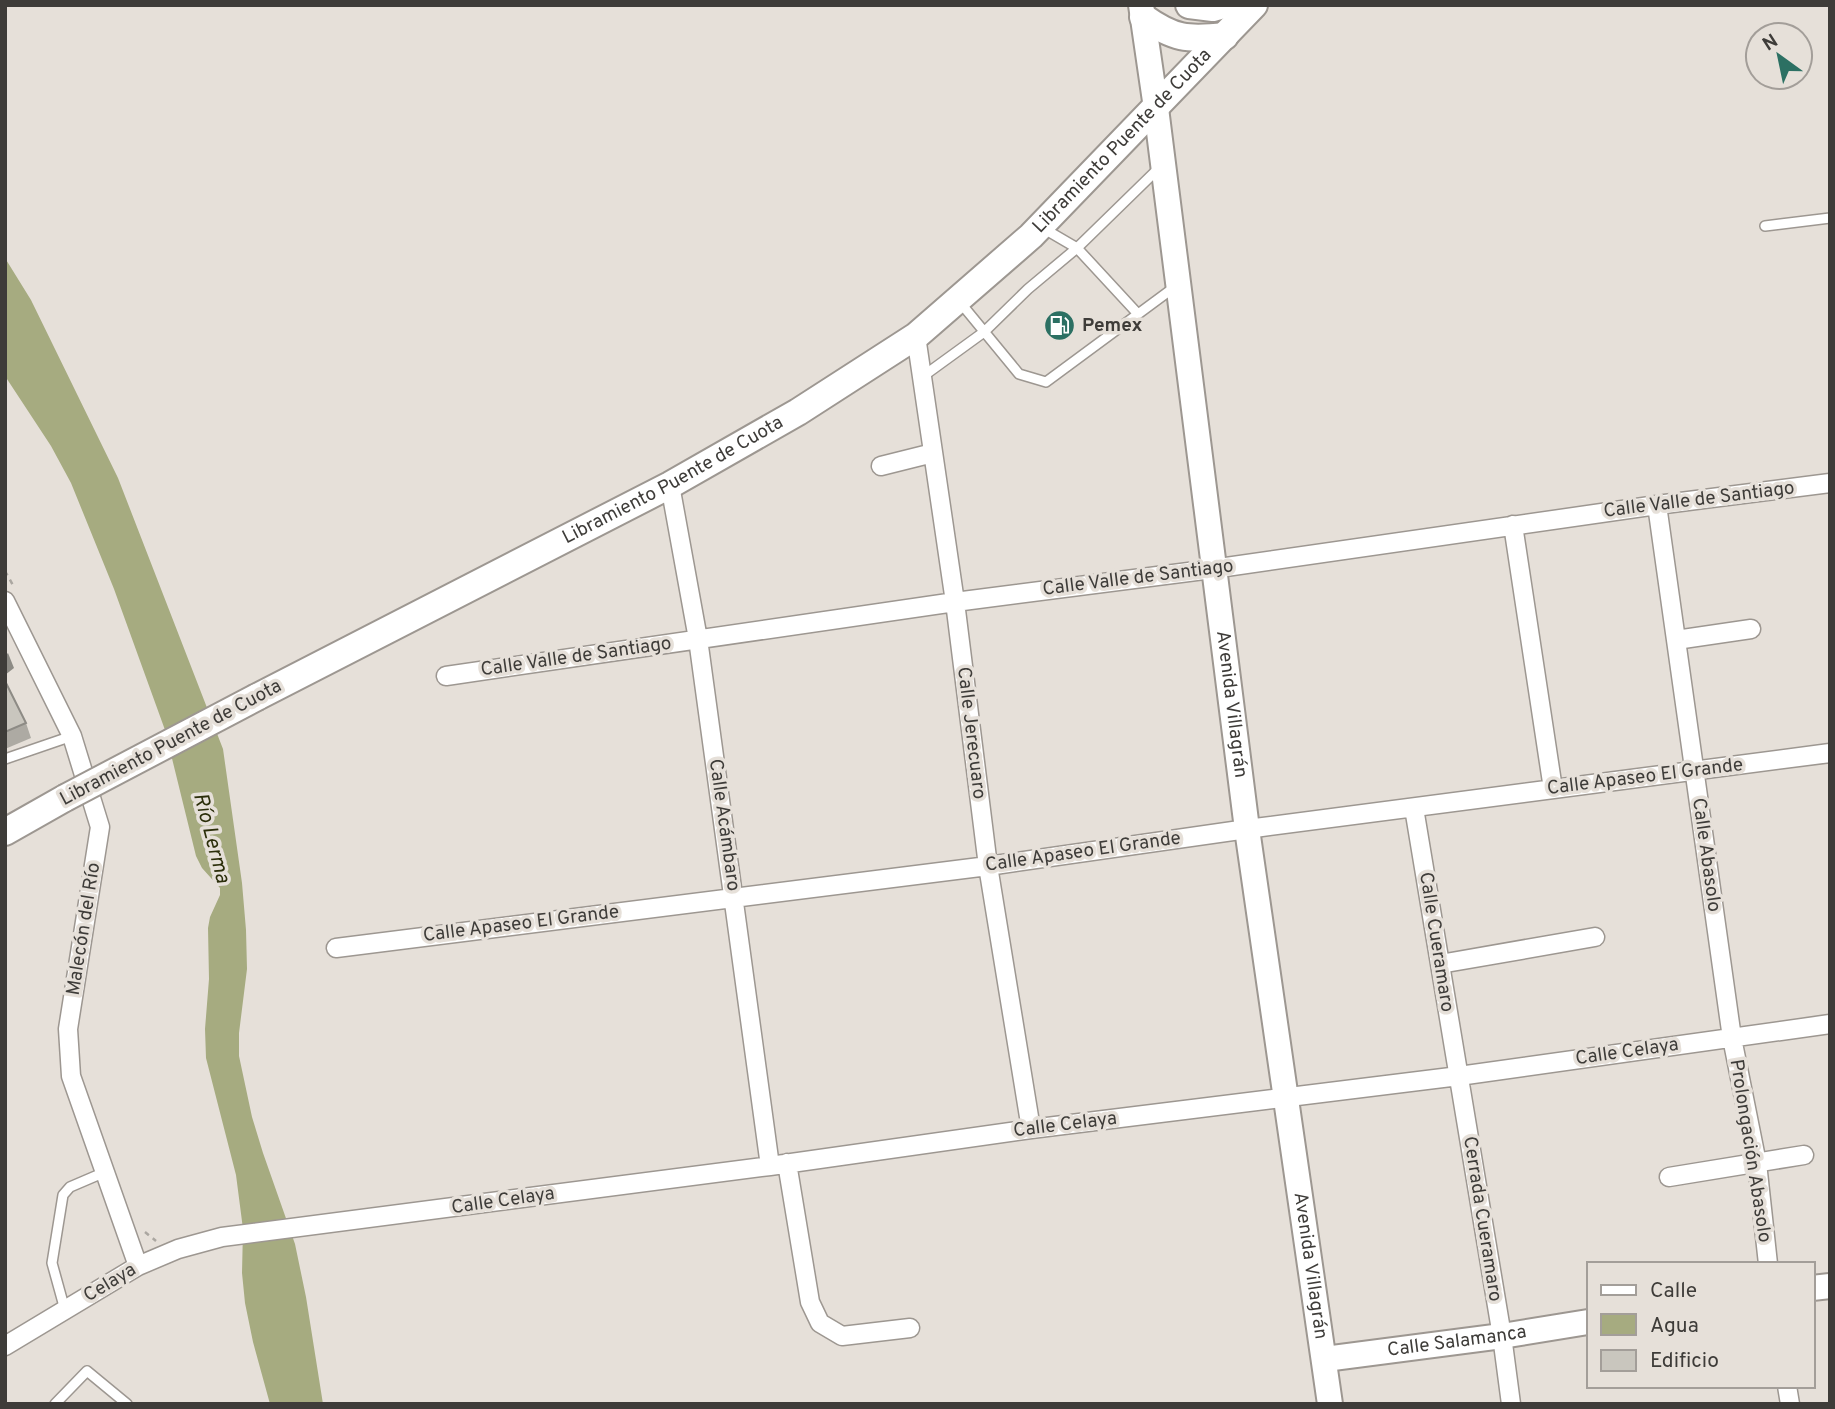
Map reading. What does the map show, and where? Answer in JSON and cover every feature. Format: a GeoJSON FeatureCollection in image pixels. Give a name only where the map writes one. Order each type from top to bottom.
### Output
{"type":"FeatureCollection","features":[{"type":"Feature","properties":{"kind":"main road"},"geometry":{"type":"LineString","coordinates":[[1189,5],[1213,8],[1223,5]]}},
{"type":"Feature","properties":{"kind":"main road","name":"Libramiento Puente de Cuota"},"geometry":{"type":"LineString","coordinates":[[5,832],[257,697],[670,485],[798,412],[916,336],[1040,227],[1254,5]]}},
{"type":"Feature","properties":{"kind":"main road"},"geometry":{"type":"LineString","coordinates":[[1142,11],[1166,33],[1198,39],[1225,36]]}},
{"type":"Feature","properties":{"kind":"street","name":"Avenida Villagrán"},"geometry":{"type":"LineString","coordinates":[[1142,11],[1247,829],[1330,1404]]}},
{"type":"Feature","properties":{"kind":"street","name":"Calle Jerecuaro"},"geometry":{"type":"LineString","coordinates":[[916,336],[955,602],[988,866],[1031,1129]]}},
{"type":"Feature","properties":{"kind":"street"},"geometry":{"type":"LineString","coordinates":[[881,466],[933,453]]}},
{"type":"Feature","properties":{"kind":"street","name":"Calle Valle de Santiago"},"geometry":{"type":"LineString","coordinates":[[446,676],[955,602],[1830,483]]}},
{"type":"Feature","properties":{"kind":"street","name":"Calle Acámbaro"},"geometry":{"type":"LineString","coordinates":[[670,485],[698,639],[733,897],[779,1165],[810,1302],[820,1323],[842,1336],[910,1328]]}},
{"type":"Feature","properties":{"kind":"street","name":"Calle Abasolo"},"geometry":{"type":"LineString","coordinates":[[1657,505],[1732,1038]]}},
{"type":"Feature","properties":{"kind":"street"},"geometry":{"type":"LineString","coordinates":[[1513,525],[1553,789]]}},
{"type":"Feature","properties":{"kind":"street","name":"Malecón del Río"},"geometry":{"type":"LineString","coordinates":[[5,601],[72,736],[100,827],[68,1029],[71,1076],[108,1171],[138,1266]]}},
{"type":"Feature","properties":{"kind":"street"},"geometry":{"type":"LineString","coordinates":[[1676,640],[1751,629]]}},
{"type":"Feature","properties":{"kind":"street","name":"Calle Apaseo El Grande"},"geometry":{"type":"LineString","coordinates":[[336,948],[988,866],[1247,829],[1830,753]]}},
{"type":"Feature","properties":{"kind":"street","name":"Calle Cueramaro"},"geometry":{"type":"LineString","coordinates":[[1414,808],[1459,1076]]}},
{"type":"Feature","properties":{"kind":"street"},"geometry":{"type":"LineString","coordinates":[[1440,964],[1595,937]]}},
{"type":"Feature","properties":{"kind":"street","name":"Calle Celaya"},"geometry":{"type":"LineString","coordinates":[[222,1237],[779,1165],[1031,1129],[1459,1076],[1830,1024]]}},
{"type":"Feature","properties":{"kind":"street","name":"Prolongación Abasolo"},"geometry":{"type":"LineString","coordinates":[[1732,1038],[1757,1163],[1768,1262]]}},
{"type":"Feature","properties":{"kind":"street","name":"Cerrada Cueramaro"},"geometry":{"type":"LineString","coordinates":[[1459,1076],[1511,1404]]}},
{"type":"Feature","properties":{"kind":"street"},"geometry":{"type":"LineString","coordinates":[[1669,1177],[1804,1155]]}},
{"type":"Feature","properties":{"kind":"street","name":"Celaya"},"geometry":{"type":"LineString","coordinates":[[5,1346],[138,1266],[178,1249],[222,1237]]}},
{"type":"Feature","properties":{"kind":"street","name":"Calle Salamanca"},"geometry":{"type":"LineString","coordinates":[[1325,1359],[1587,1322]]}},
{"type":"Feature","properties":{"kind":"lane"},"geometry":{"type":"LineString","coordinates":[[922,377],[984,332],[1028,289],[1077,248],[1163,164]]}},
{"type":"Feature","properties":{"kind":"lane"},"geometry":{"type":"LineString","coordinates":[[1765,226],[1830,218]]}},
{"type":"Feature","properties":{"kind":"lane"},"geometry":{"type":"LineString","coordinates":[[1040,227],[1077,248],[1138,314]]}},
{"type":"Feature","properties":{"kind":"lane"},"geometry":{"type":"LineString","coordinates":[[958,300],[1019,374],[1046,382],[1178,284]]}},
{"type":"Feature","properties":{"kind":"lane"},"geometry":{"type":"LineString","coordinates":[[5,759],[72,736]]}},
{"type":"Feature","properties":{"kind":"lane"},"geometry":{"type":"LineString","coordinates":[[65,1310],[52,1262],[63,1195],[71,1187],[108,1171]]}},
{"type":"Feature","properties":{"kind":"lane"},"geometry":{"type":"LineString","coordinates":[[62,1402],[87,1371],[127,1404]]}},
{"type":"Feature","properties":{"kind":"water","name":"Río Lerma"},"geometry":{"type":"Polygon","coordinates":[[[5,258],[31,300],[118,478],[223,749],[246,930],[247,969],[239,1033],[239,1056],[252,1117],[295,1244],[323,1404],[270,1404],[245,1303],[242,1273],[243,1229],[236,1175],[206,1058],[208,928],[220,888],[202,868],[196,856],[165,730],[114,589],[71,483],[51,446],[5,376],[5,258]]]}},
{"type":"Feature","properties":{"kind":"building"},"geometry":{"type":"Polygon","coordinates":[[[5,681],[26,723],[5,732],[5,681]]]}},
{"type":"Feature","properties":{"kind":"place","name":"Pemex"},"geometry":{"type":"Point","coordinates":[1059,326]}}]}
